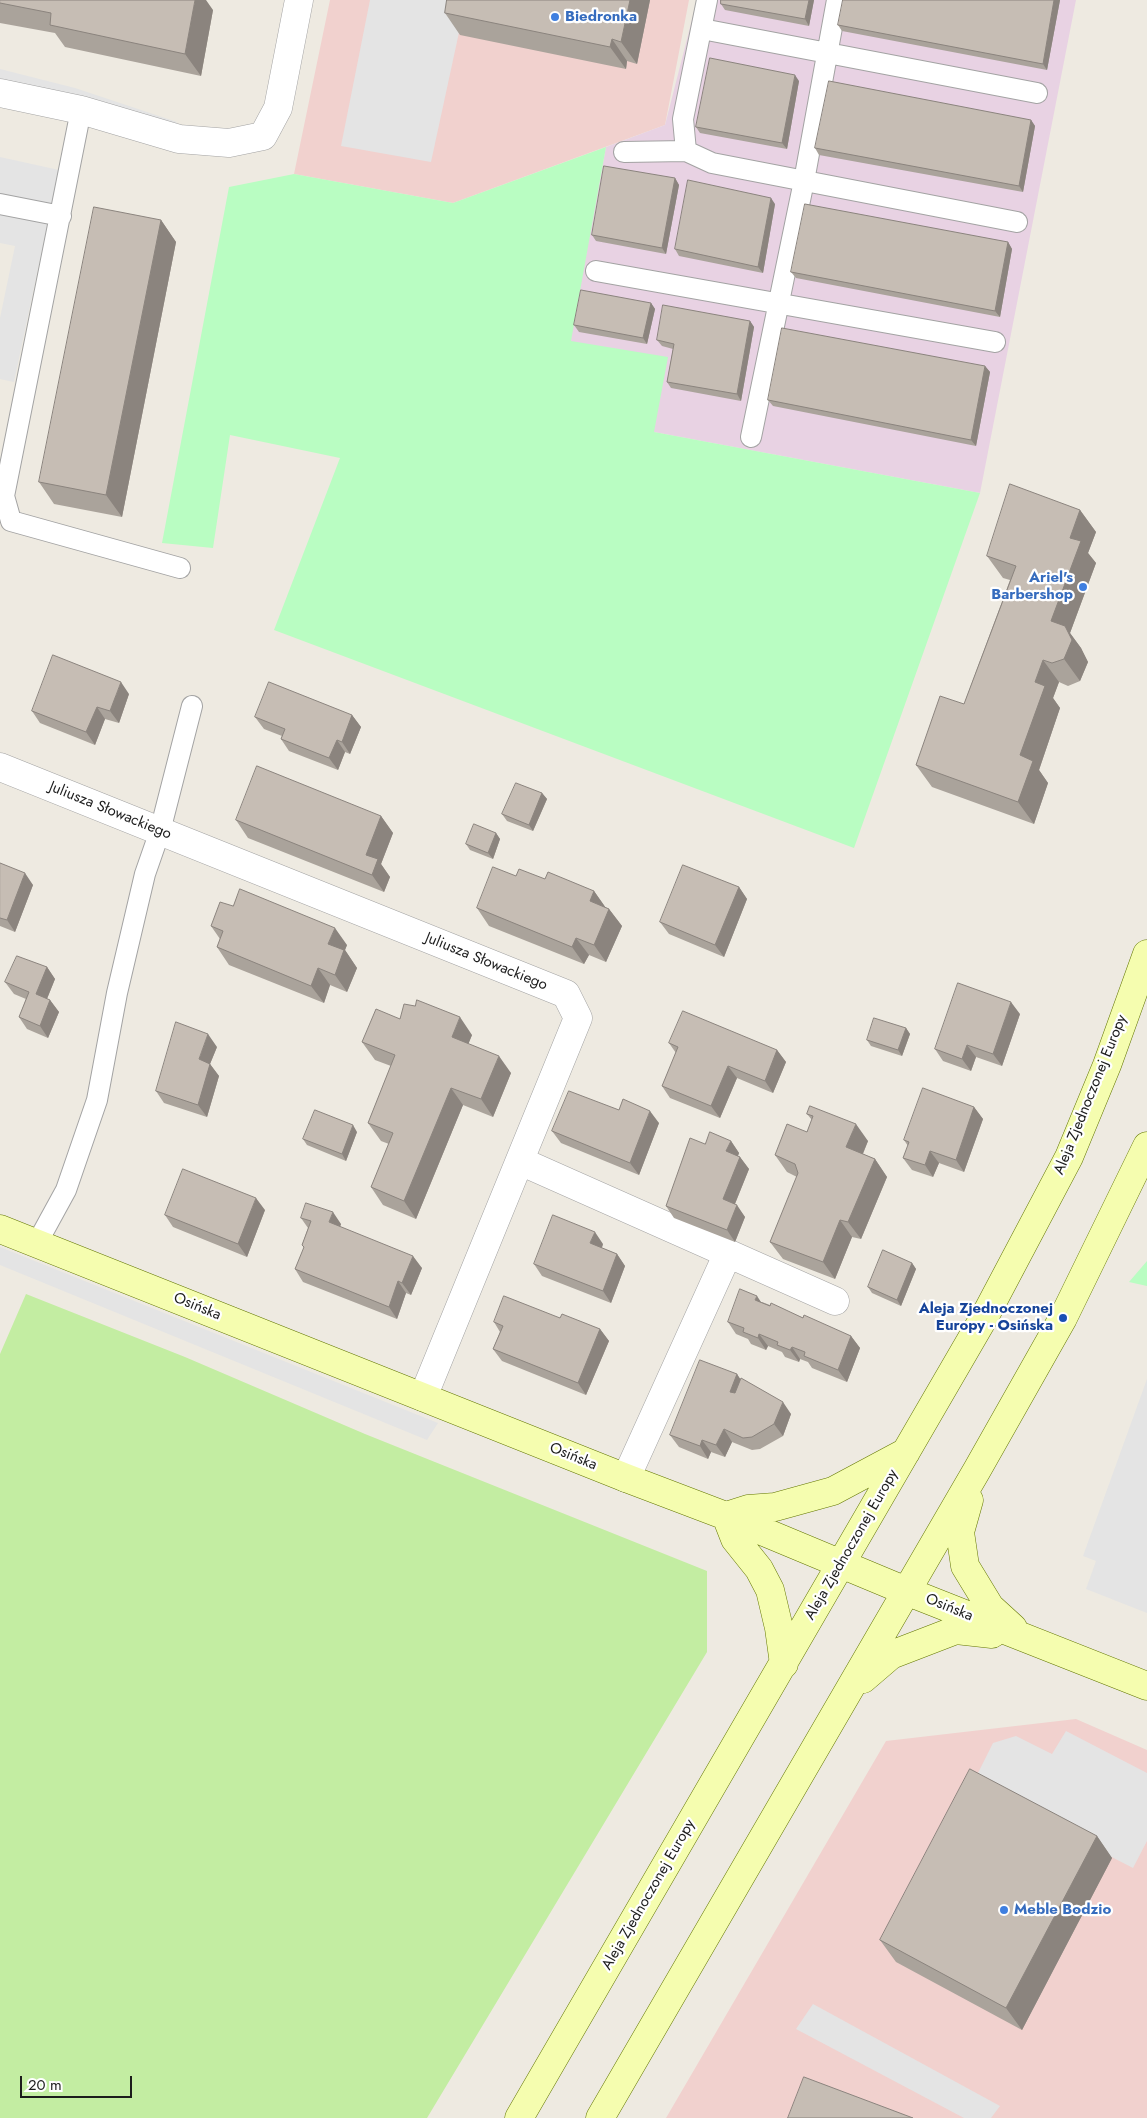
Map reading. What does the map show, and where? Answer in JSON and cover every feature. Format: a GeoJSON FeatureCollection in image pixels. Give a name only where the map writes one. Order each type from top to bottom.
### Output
{"type":"FeatureCollection","features":[{"type":"Feature","properties":{"kind":"main road","name":"Aleja Zjednoczonej Europy"},"geometry":{"type":"LineString","coordinates":[[519,2118],[986,1314],[1069,1157],[1106,1065],[1147,954]]}},
{"type":"Feature","properties":{"kind":"main road"},"geometry":{"type":"LineString","coordinates":[[600,2118],[977,1470],[1063,1318],[1147,1146]]}},
{"type":"Feature","properties":{"kind":"main road","name":"Osińska"},"geometry":{"type":"LineString","coordinates":[[0,1229],[423,1398],[726,1516],[906,1591],[1147,1686]]}},
{"type":"Feature","properties":{"kind":"main road"},"geometry":{"type":"LineString","coordinates":[[784,1664],[779,1628],[770,1590],[759,1569],[735,1539],[726,1516],[748,1509],[775,1507],[833,1492],[906,1452]]}},
{"type":"Feature","properties":{"kind":"main road"},"geometry":{"type":"LineString","coordinates":[[977,1470],[960,1532],[965,1566],[990,1607],[1026,1638]]}},
{"type":"Feature","properties":{"kind":"main road"},"geometry":{"type":"LineString","coordinates":[[846,1695],[891,1655],[956,1630],[1026,1638]]}},
{"type":"Feature","properties":{"kind":"street"},"geometry":{"type":"LineString","coordinates":[[0,93],[81,110],[179,139],[229,143],[263,136],[278,108],[299,0]]}},
{"type":"Feature","properties":{"kind":"street","name":"Juliusza Słowackiego"},"geometry":{"type":"LineString","coordinates":[[0,767],[566,994],[578,1018],[423,1398]]}},
{"type":"Feature","properties":{"kind":"street"},"geometry":{"type":"LineString","coordinates":[[520,1161],[835,1300]]}},
{"type":"Feature","properties":{"kind":"street"},"geometry":{"type":"LineString","coordinates":[[626,1478],[728,1253]]}},
{"type":"Feature","properties":{"kind":"lane"},"geometry":{"type":"LineString","coordinates":[[686,151],[683,119],[707,0]]}},
{"type":"Feature","properties":{"kind":"lane"},"geometry":{"type":"LineString","coordinates":[[751,437],[804,181],[837,0]]}},
{"type":"Feature","properties":{"kind":"lane"},"geometry":{"type":"LineString","coordinates":[[702,28],[1037,93]]}},
{"type":"Feature","properties":{"kind":"lane"},"geometry":{"type":"LineString","coordinates":[[81,110],[4,496],[11,521],[180,568]]}},
{"type":"Feature","properties":{"kind":"lane"},"geometry":{"type":"LineString","coordinates":[[624,152],[686,151],[712,163],[1017,222]]}},
{"type":"Feature","properties":{"kind":"lane"},"geometry":{"type":"LineString","coordinates":[[0,204],[61,216]]}},
{"type":"Feature","properties":{"kind":"lane"},"geometry":{"type":"LineString","coordinates":[[596,271],[995,342]]}},
{"type":"Feature","properties":{"kind":"lane"},"geometry":{"type":"LineString","coordinates":[[37,1243],[66,1190],[97,1100],[117,992],[145,874],[160,831],[192,706]]}},
{"type":"Feature","properties":{"kind":"shaded area"},"geometry":{"type":"Polygon","coordinates":[[[330,0],[689,0],[665,125],[453,203],[294,174],[330,0]]]}},
{"type":"Feature","properties":{"kind":"shaded area"},"geometry":{"type":"Polygon","coordinates":[[[370,0],[466,0],[431,162],[341,146],[370,0]]]}},
{"type":"Feature","properties":{"kind":"shaded area"},"geometry":{"type":"Polygon","coordinates":[[[697,0],[1076,0],[980,493],[654,432],[570,341],[606,147],[665,125],[697,0]]]}},
{"type":"Feature","properties":{"kind":"shaded area"},"geometry":{"type":"Polygon","coordinates":[[[0,69],[75,88],[177,122],[171,132],[0,85],[0,69]]]}},
{"type":"Feature","properties":{"kind":"shaded area"},"geometry":{"type":"Polygon","coordinates":[[[0,157],[59,170],[14,382],[0,379],[0,318],[15,246],[0,243],[0,157]]]}},
{"type":"Feature","properties":{"kind":"shaded area"},"geometry":{"type":"Polygon","coordinates":[[[0,1247],[438,1423],[427,1440],[0,1265],[0,1247]]]}},
{"type":"Feature","properties":{"kind":"shaded area"},"geometry":{"type":"Polygon","coordinates":[[[1147,1379],[1147,1613],[1086,1589],[1096,1561],[1083,1556],[1147,1379]]]}},
{"type":"Feature","properties":{"kind":"shaded area"},"geometry":{"type":"Polygon","coordinates":[[[1076,1719],[1147,1750],[1147,2118],[666,2118],[886,1741],[1076,1719]]]}},
{"type":"Feature","properties":{"kind":"shaded area"},"geometry":{"type":"Polygon","coordinates":[[[1066,1731],[1147,1773],[1147,1841],[1133,1868],[972,1785],[993,1743],[1016,1736],[1052,1754],[1066,1731]]]}},
{"type":"Feature","properties":{"kind":"shaded area"},"geometry":{"type":"Polygon","coordinates":[[[813,2004],[1000,2106],[991,2118],[964,2118],[796,2029],[813,2004]]]}},
{"type":"Feature","properties":{"kind":"green space"},"geometry":{"type":"Polygon","coordinates":[[[606,147],[571,341],[668,357],[654,432],[980,493],[854,848],[274,630],[340,458],[230,435],[213,548],[162,543],[229,187],[294,174],[453,203],[606,147]]]}},
{"type":"Feature","properties":{"kind":"green space"},"geometry":{"type":"Polygon","coordinates":[[[1147,1261],[1147,1286],[1129,1282],[1147,1261]]]}},
{"type":"Feature","properties":{"kind":"green space"},"geometry":{"type":"Polygon","coordinates":[[[26,1294],[185,1357],[365,1434],[707,1571],[707,1652],[427,2118],[0,2118],[0,1354],[26,1294]]]}},
{"type":"Feature","properties":{"kind":"building"},"geometry":{"type":"Polygon","coordinates":[[[0,0],[195,0],[185,54],[50,25],[51,13],[0,3],[0,0]]]}},
{"type":"Feature","properties":{"kind":"building"},"geometry":{"type":"Polygon","coordinates":[[[447,0],[630,0],[621,42],[612,39],[610,47],[445,13],[447,0]]]}},
{"type":"Feature","properties":{"kind":"building"},"geometry":{"type":"Polygon","coordinates":[[[721,0],[809,0],[805,19],[721,4],[721,0]]]}},
{"type":"Feature","properties":{"kind":"building"},"geometry":{"type":"Polygon","coordinates":[[[843,0],[1054,0],[1043,64],[838,25],[843,0]]]}},
{"type":"Feature","properties":{"kind":"building"},"geometry":{"type":"Polygon","coordinates":[[[710,58],[795,75],[782,143],[696,127],[710,58]]]}},
{"type":"Feature","properties":{"kind":"building"},"geometry":{"type":"Polygon","coordinates":[[[829,81],[1031,120],[1019,186],[815,148],[829,81]]]}},
{"type":"Feature","properties":{"kind":"building"},"geometry":{"type":"Polygon","coordinates":[[[604,166],[675,178],[662,248],[592,235],[604,166]]]}},
{"type":"Feature","properties":{"kind":"building"},"geometry":{"type":"Polygon","coordinates":[[[688,180],[771,198],[758,267],[675,249],[688,180]]]}},
{"type":"Feature","properties":{"kind":"building"},"geometry":{"type":"Polygon","coordinates":[[[805,204],[1008,242],[995,311],[791,272],[805,204]]]}},
{"type":"Feature","properties":{"kind":"building"},"geometry":{"type":"Polygon","coordinates":[[[94,207],[161,220],[106,495],[39,482],[94,207]]]}},
{"type":"Feature","properties":{"kind":"building"},"geometry":{"type":"Polygon","coordinates":[[[581,290],[651,303],[643,338],[574,325],[581,290]]]}},
{"type":"Feature","properties":{"kind":"building"},"geometry":{"type":"Polygon","coordinates":[[[663,305],[750,321],[737,394],[667,382],[674,344],[657,340],[663,305]]]}},
{"type":"Feature","properties":{"kind":"building"},"geometry":{"type":"Polygon","coordinates":[[[782,328],[985,366],[971,440],[768,400],[782,328]]]}},
{"type":"Feature","properties":{"kind":"building"},"geometry":{"type":"Polygon","coordinates":[[[1010,484],[1080,510],[1070,538],[1081,541],[1051,621],[1065,626],[1072,640],[1064,659],[1052,663],[1043,660],[1035,682],[1045,686],[1020,755],[1033,761],[1018,802],[916,765],[940,696],[964,704],[1016,566],[987,556],[1010,484]]]}},
{"type":"Feature","properties":{"kind":"building"},"geometry":{"type":"Polygon","coordinates":[[[53,655],[121,682],[110,711],[97,707],[86,732],[32,711],[53,655]]]}},
{"type":"Feature","properties":{"kind":"building"},"geometry":{"type":"Polygon","coordinates":[[[269,682],[352,715],[342,742],[337,740],[329,758],[281,739],[285,729],[255,717],[269,682]]]}},
{"type":"Feature","properties":{"kind":"building"},"geometry":{"type":"Polygon","coordinates":[[[257,766],[381,816],[366,855],[378,859],[372,875],[236,820],[257,766]]]}},
{"type":"Feature","properties":{"kind":"building"},"geometry":{"type":"Polygon","coordinates":[[[516,783],[542,793],[529,825],[502,814],[516,783]]]}},
{"type":"Feature","properties":{"kind":"building"},"geometry":{"type":"Polygon","coordinates":[[[474,824],[496,833],[488,853],[466,844],[474,824]]]}},
{"type":"Feature","properties":{"kind":"building"},"geometry":{"type":"Polygon","coordinates":[[[0,863],[25,873],[7,920],[0,918],[0,863]]]}},
{"type":"Feature","properties":{"kind":"building"},"geometry":{"type":"Polygon","coordinates":[[[683,865],[739,887],[715,945],[660,922],[683,865]]]}},
{"type":"Feature","properties":{"kind":"building"},"geometry":{"type":"Polygon","coordinates":[[[493,867],[516,876],[519,869],[545,879],[548,872],[594,891],[590,901],[609,909],[594,945],[576,938],[572,947],[477,908],[493,867]]]}},
{"type":"Feature","properties":{"kind":"building"},"geometry":{"type":"Polygon","coordinates":[[[240,889],[335,928],[328,944],[344,950],[335,975],[318,968],[311,986],[217,947],[223,931],[211,926],[220,902],[233,906],[240,889]]]}},
{"type":"Feature","properties":{"kind":"building"},"geometry":{"type":"Polygon","coordinates":[[[17,956],[47,967],[36,994],[50,1000],[40,1026],[19,1017],[29,992],[5,982],[17,956]]]}},
{"type":"Feature","properties":{"kind":"building"},"geometry":{"type":"Polygon","coordinates":[[[958,983],[1011,1002],[993,1054],[967,1045],[962,1059],[935,1049],[958,983]]]}},
{"type":"Feature","properties":{"kind":"building"},"geometry":{"type":"Polygon","coordinates":[[[417,1000],[460,1017],[452,1037],[499,1056],[481,1099],[451,1088],[404,1201],[371,1187],[393,1133],[368,1123],[395,1055],[362,1042],[376,1009],[400,1019],[404,1004],[415,1006],[417,1000]]]}},
{"type":"Feature","properties":{"kind":"building"},"geometry":{"type":"Polygon","coordinates":[[[683,1011],[777,1050],[765,1081],[728,1066],[711,1106],[662,1086],[678,1047],[669,1043],[683,1011]]]}},
{"type":"Feature","properties":{"kind":"building"},"geometry":{"type":"Polygon","coordinates":[[[874,1018],[906,1028],[898,1050],[867,1040],[874,1018]]]}},
{"type":"Feature","properties":{"kind":"building"},"geometry":{"type":"Polygon","coordinates":[[[176,1022],[208,1034],[199,1059],[210,1064],[198,1105],[156,1091],[176,1022]]]}},
{"type":"Feature","properties":{"kind":"building"},"geometry":{"type":"Polygon","coordinates":[[[923,1088],[974,1107],[956,1160],[930,1151],[925,1165],[903,1158],[909,1142],[904,1140],[923,1088]]]}},
{"type":"Feature","properties":{"kind":"building"},"geometry":{"type":"Polygon","coordinates":[[[569,1091],[619,1110],[623,1099],[650,1111],[630,1163],[552,1131],[569,1091]]]}},
{"type":"Feature","properties":{"kind":"building"},"geometry":{"type":"Polygon","coordinates":[[[810,1106],[856,1124],[846,1147],[875,1159],[848,1222],[840,1220],[823,1262],[770,1242],[798,1173],[795,1164],[775,1155],[787,1124],[807,1132],[813,1116],[807,1114],[810,1106]]]}},
{"type":"Feature","properties":{"kind":"building"},"geometry":{"type":"Polygon","coordinates":[[[315,1110],[353,1125],[342,1154],[303,1139],[315,1110]]]}},
{"type":"Feature","properties":{"kind":"building"},"geometry":{"type":"Polygon","coordinates":[[[710,1132],[731,1141],[726,1151],[740,1157],[723,1199],[737,1205],[727,1230],[666,1206],[690,1138],[705,1144],[710,1132]]]}},
{"type":"Feature","properties":{"kind":"building"},"geometry":{"type":"Polygon","coordinates":[[[183,1169],[256,1198],[238,1244],[165,1215],[183,1169]]]}},
{"type":"Feature","properties":{"kind":"building"},"geometry":{"type":"Polygon","coordinates":[[[306,1203],[333,1212],[329,1222],[413,1256],[402,1283],[398,1281],[389,1307],[295,1269],[304,1247],[302,1245],[311,1221],[301,1218],[306,1203]]]}},
{"type":"Feature","properties":{"kind":"building"},"geometry":{"type":"Polygon","coordinates":[[[553,1215],[595,1232],[590,1243],[617,1254],[603,1291],[534,1264],[553,1215]]]}},
{"type":"Feature","properties":{"kind":"building"},"geometry":{"type":"Polygon","coordinates":[[[883,1250],[912,1263],[897,1300],[868,1287],[883,1250]]]}},
{"type":"Feature","properties":{"kind":"building"},"geometry":{"type":"Polygon","coordinates":[[[740,1289],[757,1296],[755,1300],[770,1306],[771,1303],[803,1318],[804,1315],[851,1336],[838,1370],[804,1356],[805,1352],[792,1347],[790,1350],[777,1345],[778,1342],[759,1334],[758,1338],[743,1332],[744,1328],[728,1322],[740,1289]]]}},
{"type":"Feature","properties":{"kind":"building"},"geometry":{"type":"Polygon","coordinates":[[[504,1296],[560,1318],[562,1314],[600,1329],[578,1383],[493,1349],[503,1326],[494,1322],[504,1296]]]}},
{"type":"Feature","properties":{"kind":"building"},"geometry":{"type":"Polygon","coordinates":[[[700,1360],[737,1374],[730,1392],[735,1393],[741,1378],[783,1402],[774,1424],[752,1437],[743,1438],[724,1429],[716,1445],[702,1440],[700,1446],[670,1435],[700,1360]]]}},
{"type":"Feature","properties":{"kind":"building","name":"Meble Bodzio"},"geometry":{"type":"Polygon","coordinates":[[[970,1769],[1097,1836],[1006,2008],[880,1940],[970,1769]]]}},
{"type":"Feature","properties":{"kind":"building"},"geometry":{"type":"Polygon","coordinates":[[[804,2077],[913,2118],[788,2118],[804,2077]]]}},
{"type":"Feature","properties":{"kind":"place","name":"Biedronka"},"geometry":{"type":"Point","coordinates":[555,17]}},
{"type":"Feature","properties":{"kind":"place","name":"Ariel's Barbershop"},"geometry":{"type":"Point","coordinates":[1083,587]}},
{"type":"Feature","properties":{"kind":"place","name":"Aleja Zjednoczonej Europy - Osińska"},"geometry":{"type":"Point","coordinates":[1063,1318]}},
{"type":"Feature","properties":{"kind":"place","name":"Meble Bodzio"},"geometry":{"type":"Point","coordinates":[1004,1910]}}]}
